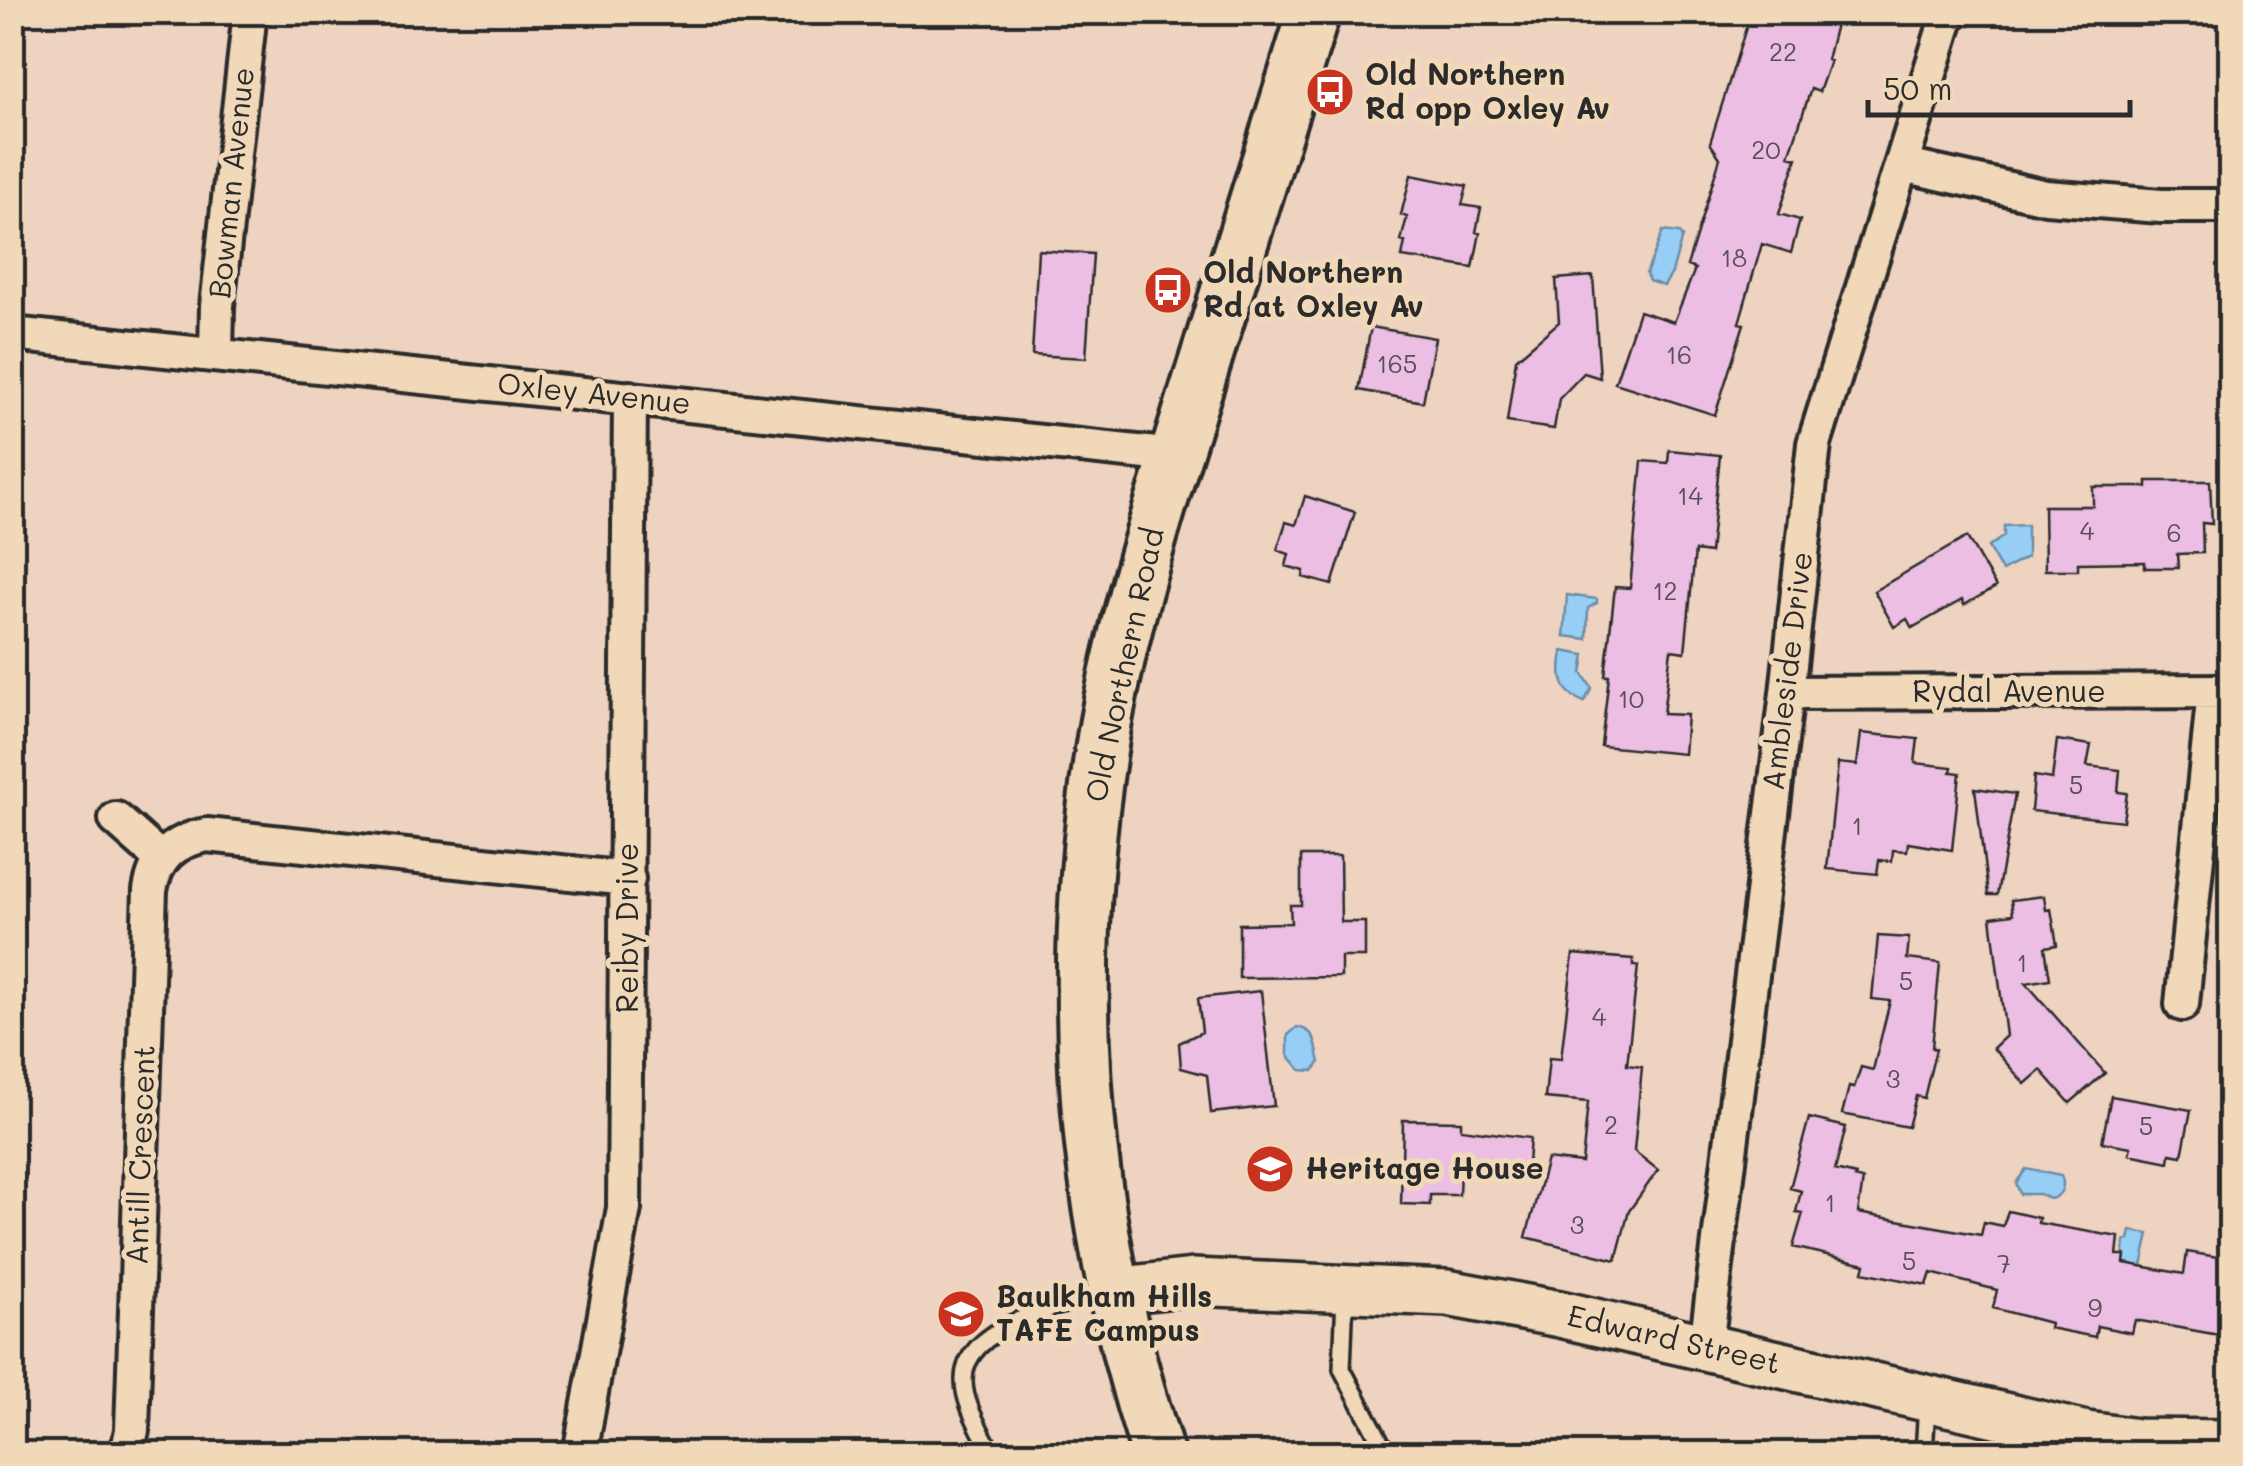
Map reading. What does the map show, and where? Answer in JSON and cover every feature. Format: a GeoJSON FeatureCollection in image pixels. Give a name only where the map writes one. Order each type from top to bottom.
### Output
{"type":"FeatureCollection","features":[{"type":"Feature","properties":{"kind":"main road","name":"Old Northern Road"},"geometry":{"type":"LineString","coordinates":[[1158,1454],[1113,1291],[1094,1185],[1082,1052],[1086,879],[1104,735],[1146,551],[1314,12]]}},
{"type":"Feature","properties":{"kind":"street","name":"Bowman Avenue"},"geometry":{"type":"LineString","coordinates":[[216,354],[250,12]]}},
{"type":"Feature","properties":{"kind":"street","name":"Ambleside Drive"},"geometry":{"type":"LineString","coordinates":[[1706,1346],[1814,444],[1949,12]]}},
{"type":"Feature","properties":{"kind":"street"},"geometry":{"type":"LineString","coordinates":[[1902,164],[2046,197],[2161,206],[2230,206]]}},
{"type":"Feature","properties":{"kind":"street","name":"Oxley Avenue"},"geometry":{"type":"LineString","coordinates":[[12,334],[1175,456]]}},
{"type":"Feature","properties":{"kind":"street","name":"Reiby Drive"},"geometry":{"type":"LineString","coordinates":[[580,1454],[624,1208],[630,398]]}},
{"type":"Feature","properties":{"kind":"street"},"geometry":{"type":"LineString","coordinates":[[2182,1004],[2222,691]]}},
{"type":"Feature","properties":{"kind":"street","name":"Rydal Avenue"},"geometry":{"type":"LineString","coordinates":[[1787,692],[2222,691]]}},
{"type":"Feature","properties":{"kind":"street"},"geometry":{"type":"LineString","coordinates":[[116,819],[161,859],[181,842],[207,835],[628,879]]}},
{"type":"Feature","properties":{"kind":"street","name":"Antill Crescent"},"geometry":{"type":"LineString","coordinates":[[127,1454],[132,1430],[150,890],[161,859]]}},
{"type":"Feature","properties":{"kind":"street","name":"Edward Street"},"geometry":{"type":"LineString","coordinates":[[1113,1291],[1193,1282],[1447,1293],[1706,1346],[2087,1435],[2137,1442],[2230,1443]]}},
{"type":"Feature","properties":{"kind":"lane"},"geometry":{"type":"LineString","coordinates":[[1345,1287],[1342,1369],[1387,1454]]}},
{"type":"Feature","properties":{"kind":"lane"},"geometry":{"type":"LineString","coordinates":[[992,1454],[966,1397],[964,1368],[970,1356],[980,1343],[1013,1324],[1073,1301],[1113,1291]]}},
{"type":"Feature","properties":{"kind":"lane"},"geometry":{"type":"LineString","coordinates":[[1924,1454],[1927,1399]]}},
{"type":"Feature","properties":{"kind":"water"},"geometry":{"type":"Polygon","coordinates":[[[1663,231],[1682,237],[1672,273],[1664,286],[1649,281],[1646,274],[1663,231]]]}},
{"type":"Feature","properties":{"kind":"water"},"geometry":{"type":"Polygon","coordinates":[[[2027,525],[2027,557],[2002,571],[1988,547],[2004,536],[2004,526],[2027,525]]]}},
{"type":"Feature","properties":{"kind":"water"},"geometry":{"type":"Polygon","coordinates":[[[1567,595],[1597,599],[1588,608],[1587,639],[1564,636],[1567,595]]]}},
{"type":"Feature","properties":{"kind":"water"},"geometry":{"type":"Polygon","coordinates":[[[1563,651],[1585,655],[1582,673],[1592,688],[1584,702],[1565,688],[1563,651]]]}},
{"type":"Feature","properties":{"kind":"water"},"geometry":{"type":"Polygon","coordinates":[[[1297,1027],[1315,1040],[1320,1062],[1313,1071],[1301,1070],[1288,1055],[1288,1035],[1297,1027]]]}},
{"type":"Feature","properties":{"kind":"water"},"geometry":{"type":"Polygon","coordinates":[[[2026,1169],[2061,1176],[2060,1193],[2050,1199],[2039,1194],[2020,1194],[2016,1183],[2026,1169]]]}},
{"type":"Feature","properties":{"kind":"water"},"geometry":{"type":"Polygon","coordinates":[[[2131,1231],[2149,1234],[2140,1275],[2122,1271],[2125,1241],[2131,1231]]]}},
{"type":"Feature","properties":{"kind":"building"},"geometry":{"type":"Polygon","coordinates":[[[1751,12],[1839,12],[1827,60],[1830,61],[1819,92],[1811,89],[1789,156],[1797,158],[1779,214],[1800,220],[1791,253],[1762,244],[1739,323],[1744,324],[1715,415],[1615,383],[1639,311],[1674,322],[1695,269],[1687,266],[1720,158],[1710,143],[1751,12]]]}},
{"type":"Feature","properties":{"kind":"building"},"geometry":{"type":"Polygon","coordinates":[[[1411,175],[1467,186],[1462,205],[1481,208],[1473,268],[1402,257],[1407,217],[1401,215],[1411,175]]]}},
{"type":"Feature","properties":{"kind":"building"},"geometry":{"type":"Polygon","coordinates":[[[1038,250],[1093,254],[1086,358],[1032,355],[1038,250]]]}},
{"type":"Feature","properties":{"kind":"building"},"geometry":{"type":"Polygon","coordinates":[[[1593,276],[1600,378],[1584,373],[1559,399],[1554,429],[1507,422],[1516,359],[1559,322],[1556,279],[1593,276]]]}},
{"type":"Feature","properties":{"kind":"building"},"geometry":{"type":"Polygon","coordinates":[[[1371,327],[1435,338],[1423,402],[1359,390],[1371,327]]]}},
{"type":"Feature","properties":{"kind":"building"},"geometry":{"type":"Polygon","coordinates":[[[1669,450],[1720,455],[1710,553],[1695,551],[1685,652],[1671,650],[1663,714],[1687,715],[1684,754],[1601,746],[1615,587],[1630,588],[1642,461],[1668,463],[1669,450]]]}},
{"type":"Feature","properties":{"kind":"building"},"geometry":{"type":"Polygon","coordinates":[[[2147,481],[2210,481],[2212,524],[2202,523],[2203,553],[2177,554],[2178,568],[2145,568],[2145,562],[2078,563],[2078,570],[2045,570],[2044,506],[2093,506],[2093,487],[2147,487],[2147,481]]]}},
{"type":"Feature","properties":{"kind":"building"},"geometry":{"type":"Polygon","coordinates":[[[1305,496],[1355,512],[1332,585],[1303,577],[1304,571],[1286,566],[1289,554],[1277,550],[1286,522],[1296,525],[1305,496]]]}},
{"type":"Feature","properties":{"kind":"building"},"geometry":{"type":"Polygon","coordinates":[[[1967,537],[1996,587],[1964,605],[1962,600],[1912,628],[1907,619],[1894,627],[1874,591],[1967,537]]]}},
{"type":"Feature","properties":{"kind":"building"},"geometry":{"type":"Polygon","coordinates":[[[1861,733],[1918,739],[1915,763],[1952,767],[1951,772],[1960,773],[1952,850],[1908,843],[1907,851],[1893,850],[1892,861],[1879,860],[1877,874],[1827,869],[1838,763],[1857,765],[1861,733]]]}},
{"type":"Feature","properties":{"kind":"building"},"geometry":{"type":"Polygon","coordinates":[[[2057,740],[2091,745],[2087,766],[2120,770],[2118,792],[2127,793],[2123,821],[2031,811],[2034,776],[2052,779],[2057,740]]]}},
{"type":"Feature","properties":{"kind":"building"},"geometry":{"type":"Polygon","coordinates":[[[1975,788],[2015,794],[1997,895],[1988,895],[1975,788]]]}},
{"type":"Feature","properties":{"kind":"building"},"geometry":{"type":"Polygon","coordinates":[[[1301,856],[1340,856],[1341,922],[1365,922],[1365,957],[1341,957],[1341,977],[1239,978],[1239,924],[1291,923],[1290,905],[1301,905],[1301,856]]]}},
{"type":"Feature","properties":{"kind":"building"},"geometry":{"type":"Polygon","coordinates":[[[2044,896],[2046,910],[2051,909],[2057,945],[2045,947],[2050,979],[2026,983],[2105,1073],[2070,1103],[2041,1070],[2025,1084],[1993,1048],[2006,1036],[1991,917],[2013,914],[2011,900],[2044,896]]]}},
{"type":"Feature","properties":{"kind":"building"},"geometry":{"type":"Polygon","coordinates":[[[1878,936],[1909,938],[1907,959],[1940,963],[1932,1048],[1936,1049],[1924,1098],[1916,1096],[1908,1127],[1842,1114],[1849,1087],[1854,1088],[1861,1067],[1873,1070],[1890,1001],[1872,999],[1878,936]]]}},
{"type":"Feature","properties":{"kind":"building"},"geometry":{"type":"Polygon","coordinates":[[[1573,954],[1633,959],[1633,966],[1638,966],[1627,1065],[1642,1067],[1634,1151],[1658,1170],[1629,1211],[1616,1260],[1526,1237],[1547,1159],[1582,1163],[1588,1102],[1545,1098],[1549,1058],[1561,1059],[1573,954]]]}},
{"type":"Feature","properties":{"kind":"building"},"geometry":{"type":"Polygon","coordinates":[[[1261,991],[1274,1106],[1211,1113],[1207,1075],[1181,1068],[1179,1043],[1202,1032],[1198,998],[1261,991]]]}},
{"type":"Feature","properties":{"kind":"building"},"geometry":{"type":"Polygon","coordinates":[[[2111,1096],[2191,1110],[2182,1156],[2170,1154],[2169,1162],[2129,1154],[2131,1147],[2102,1142],[2111,1096]]]}},
{"type":"Feature","properties":{"kind":"building"},"geometry":{"type":"Polygon","coordinates":[[[1809,1118],[1846,1127],[1835,1170],[1863,1180],[1858,1213],[1981,1235],[1984,1222],[2003,1226],[2008,1211],[2039,1218],[2038,1223],[2119,1237],[2117,1255],[2125,1255],[2124,1263],[2184,1274],[2187,1252],[2230,1259],[2230,1334],[2135,1320],[2132,1333],[2097,1326],[2095,1337],[2049,1328],[2050,1323],[1993,1308],[1997,1290],[1931,1273],[1927,1285],[1863,1272],[1865,1264],[1793,1247],[1803,1213],[1796,1212],[1801,1191],[1790,1188],[1809,1118]]]}},
{"type":"Feature","properties":{"kind":"building"},"geometry":{"type":"Polygon","coordinates":[[[1403,1120],[1461,1121],[1461,1129],[1530,1138],[1527,1176],[1460,1170],[1459,1195],[1430,1195],[1430,1205],[1401,1204],[1403,1120]]]}},
{"type":"Feature","properties":{"kind":"place","name":"Old Northern Rd opp Oxley Av"},"geometry":{"type":"Point","coordinates":[1330,92]}},
{"type":"Feature","properties":{"kind":"place","name":"Old Northern Rd at Oxley Av"},"geometry":{"type":"Point","coordinates":[1168,290]}},
{"type":"Feature","properties":{"kind":"place","name":"Heritage House"},"geometry":{"type":"Point","coordinates":[1270,1169]}},
{"type":"Feature","properties":{"kind":"place","name":"Baulkham Hills TAFE Campus"},"geometry":{"type":"Point","coordinates":[961,1314]}}]}
